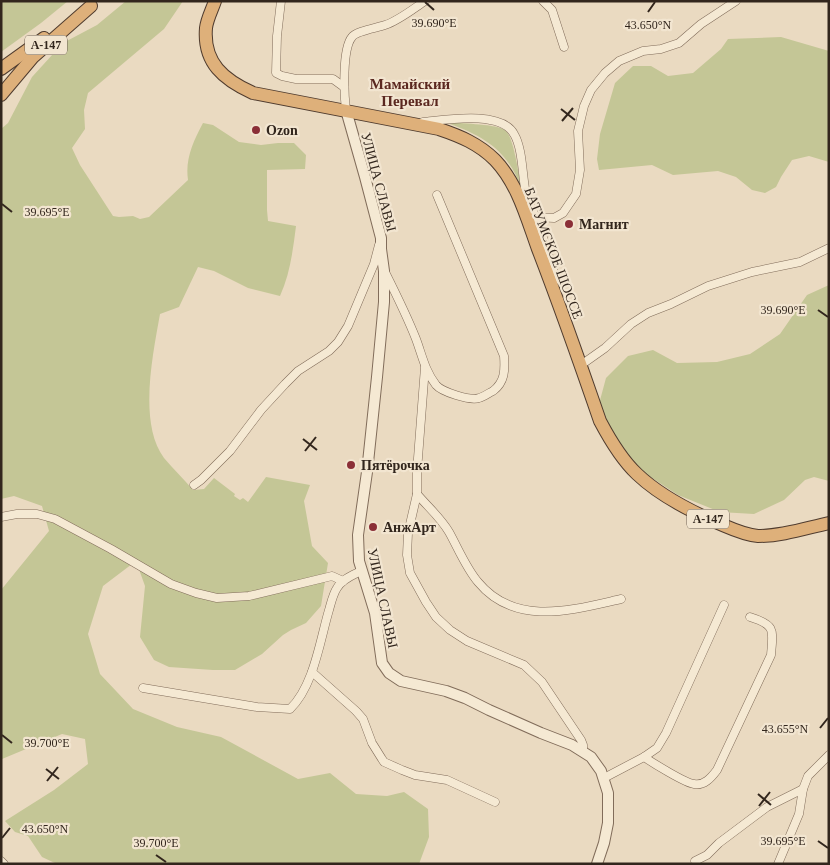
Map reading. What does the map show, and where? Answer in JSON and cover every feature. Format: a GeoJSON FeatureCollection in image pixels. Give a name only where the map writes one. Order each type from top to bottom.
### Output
{"type":"FeatureCollection","features":[{"type":"Feature","properties":{"kind":"highway","name":"БАТУМСКОЕ ШОССЕ"},"geometry":{"type":"LineString","coordinates":[[215,1],[206,27],[207,42],[212,62],[225,78],[239,87],[253,92],[439,129],[459,136],[478,146],[495,160],[517,194],[600,421],[608,438],[637,474],[660,492],[697,514],[738,531],[756,536],[774,535],[829,523]]}},
{"type":"Feature","properties":{"kind":"highway","name":"А-147"},"geometry":{"type":"LineString","coordinates":[[1,69],[94,3]]}},
{"type":"Feature","properties":{"kind":"highway","name":"А-147"},"geometry":{"type":"LineString","coordinates":[[4,93],[33,57],[94,3]]}},
{"type":"Feature","properties":{"kind":"highway"},"geometry":{"type":"LineString","coordinates":[[1,73],[7,78],[8,84],[4,93]]}},
{"type":"Feature","properties":{"kind":"street"},"geometry":{"type":"LineString","coordinates":[[281,1],[277,36],[276,73],[296,79],[333,79],[344,88]]}},
{"type":"Feature","properties":{"kind":"street"},"geometry":{"type":"LineString","coordinates":[[346,110],[344,88],[347,51],[351,38],[356,32],[387,24],[425,1]]}},
{"type":"Feature","properties":{"kind":"street"},"geometry":{"type":"LineString","coordinates":[[543,1],[552,10],[564,47]]}},
{"type":"Feature","properties":{"kind":"street"},"geometry":{"type":"LineString","coordinates":[[536,218],[554,218],[563,213],[576,194],[580,170],[578,131],[584,106],[591,90],[605,73],[619,61],[643,51],[661,49],[679,43],[701,24],[736,1]]}},
{"type":"Feature","properties":{"kind":"street","name":"УЛИЦА СЛАВЫ"},"geometry":{"type":"LineString","coordinates":[[346,110],[381,238],[384,271],[384,302],[378,377],[368,472],[358,535],[358,551],[375,613],[382,663],[392,676],[401,681],[446,691],[465,698],[572,745],[591,757],[601,771],[608,793],[608,823],[597,864]]}},
{"type":"Feature","properties":{"kind":"street"},"geometry":{"type":"LineString","coordinates":[[411,123],[460,118],[481,119],[499,122],[514,133],[526,194],[536,218],[558,288],[558,292],[555,294]]}},
{"type":"Feature","properties":{"kind":"street"},"geometry":{"type":"LineString","coordinates":[[384,271],[417,340],[425,367],[437,386],[465,398],[480,398],[494,390],[503,381],[505,369],[504,356],[438,195]]}},
{"type":"Feature","properties":{"kind":"street"},"geometry":{"type":"LineString","coordinates":[[194,485],[230,451],[261,410],[298,371],[329,351],[338,342],[348,326],[374,264],[381,238]]}},
{"type":"Feature","properties":{"kind":"street"},"geometry":{"type":"LineString","coordinates":[[580,365],[605,348],[630,324],[648,313],[708,286],[752,272],[800,262],[829,248]]}},
{"type":"Feature","properties":{"kind":"street"},"geometry":{"type":"LineString","coordinates":[[425,367],[417,494],[408,533],[407,555],[410,573],[436,617],[450,630],[467,641],[524,665],[542,682],[581,740],[583,752]]}},
{"type":"Feature","properties":{"kind":"street"},"geometry":{"type":"LineString","coordinates":[[417,494],[448,530],[476,580],[486,592],[499,601],[517,608],[541,612],[578,609],[621,599]]}},
{"type":"Feature","properties":{"kind":"street"},"geometry":{"type":"LineString","coordinates":[[1,517],[16,514],[37,514],[55,519],[171,584],[217,598],[248,596],[332,576],[343,581]]}},
{"type":"Feature","properties":{"kind":"street"},"geometry":{"type":"LineString","coordinates":[[143,688],[257,707],[290,709],[301,695],[312,672],[337,587],[343,581],[362,571]]}},
{"type":"Feature","properties":{"kind":"street"},"geometry":{"type":"LineString","coordinates":[[604,778],[657,748],[666,733],[724,605]]}},
{"type":"Feature","properties":{"kind":"street"},"geometry":{"type":"LineString","coordinates":[[644,757],[679,778],[693,784],[703,783],[711,778],[717,770],[771,655],[773,637],[771,627],[764,622],[750,617]]}},
{"type":"Feature","properties":{"kind":"street"},"geometry":{"type":"LineString","coordinates":[[312,672],[363,718],[372,743],[384,762],[415,774],[447,780],[495,802]]}},
{"type":"Feature","properties":{"kind":"street"},"geometry":{"type":"LineString","coordinates":[[778,864],[799,814],[803,789],[808,776],[829,755]]}},
{"type":"Feature","properties":{"kind":"street"},"geometry":{"type":"LineString","coordinates":[[695,861],[708,855],[719,844],[767,807],[803,789]]}},
{"type":"Feature","properties":{"kind":"street"},"geometry":{"type":"LineString","coordinates":[[1,861],[4,864]]}},
{"type":"Feature","properties":{"kind":"green space"},"geometry":{"type":"Polygon","coordinates":[[[1,1],[68,1],[1,52],[1,1]]]}},
{"type":"Feature","properties":{"kind":"green space"},"geometry":{"type":"Polygon","coordinates":[[[126,1],[183,1],[164,29],[88,93],[84,110],[85,129],[72,148],[80,165],[113,216],[133,216],[140,219],[149,217],[188,180],[187,172],[191,151],[203,123],[213,125],[239,142],[261,145],[294,143],[306,155],[305,169],[267,170],[268,221],[296,226],[289,271],[280,296],[248,288],[214,271],[198,267],[179,307],[160,314],[151,368],[149,408],[151,426],[156,443],[164,458],[193,490],[204,489],[214,478],[235,494],[234,496],[240,500],[243,498],[248,502],[266,477],[310,485],[304,501],[312,546],[328,563],[321,606],[306,623],[283,635],[262,654],[235,670],[213,670],[169,667],[154,660],[140,637],[145,586],[136,561],[103,586],[88,634],[100,674],[133,709],[177,727],[221,737],[298,779],[330,773],[356,794],[387,796],[404,792],[428,809],[429,837],[419,864],[57,864],[42,857],[28,836],[15,832],[5,821],[54,790],[88,764],[85,739],[62,734],[2,759],[1,590],[49,531],[42,506],[14,496],[1,499],[1,129],[8,123],[32,77],[63,43],[97,25],[126,1]]]}},
{"type":"Feature","properties":{"kind":"green space"},"geometry":{"type":"Polygon","coordinates":[[[781,37],[829,51],[829,162],[809,156],[792,160],[776,187],[765,193],[752,190],[736,177],[718,171],[673,175],[652,165],[599,170],[597,159],[600,134],[615,83],[633,66],[651,66],[668,76],[693,73],[721,49],[728,39],[781,37]]]}},
{"type":"Feature","properties":{"kind":"green space"},"geometry":{"type":"Polygon","coordinates":[[[449,123],[488,125],[505,130],[514,149],[522,190],[510,165],[495,148],[475,134],[449,123]]]}},
{"type":"Feature","properties":{"kind":"green space"},"geometry":{"type":"Polygon","coordinates":[[[829,285],[829,481],[814,477],[805,480],[784,500],[754,514],[720,512],[678,495],[643,472],[615,441],[599,404],[606,378],[628,356],[653,350],[677,363],[717,362],[750,354],[780,334],[807,295],[829,285]]]}},
{"type":"Feature","properties":{"kind":"place","name":"Ozon"},"geometry":{"type":"Point","coordinates":[256,130]}},
{"type":"Feature","properties":{"kind":"place","name":"Магнит"},"geometry":{"type":"Point","coordinates":[569,224]}},
{"type":"Feature","properties":{"kind":"place","name":"Пятёрочка"},"geometry":{"type":"Point","coordinates":[351,465]}},
{"type":"Feature","properties":{"kind":"place","name":"АнжАрт"},"geometry":{"type":"Point","coordinates":[373,527]}},
{"type":"Feature","properties":{"kind":"district","name":"Мамайский Перевал"},"geometry":{"type":"Point","coordinates":[410,92]}}]}
